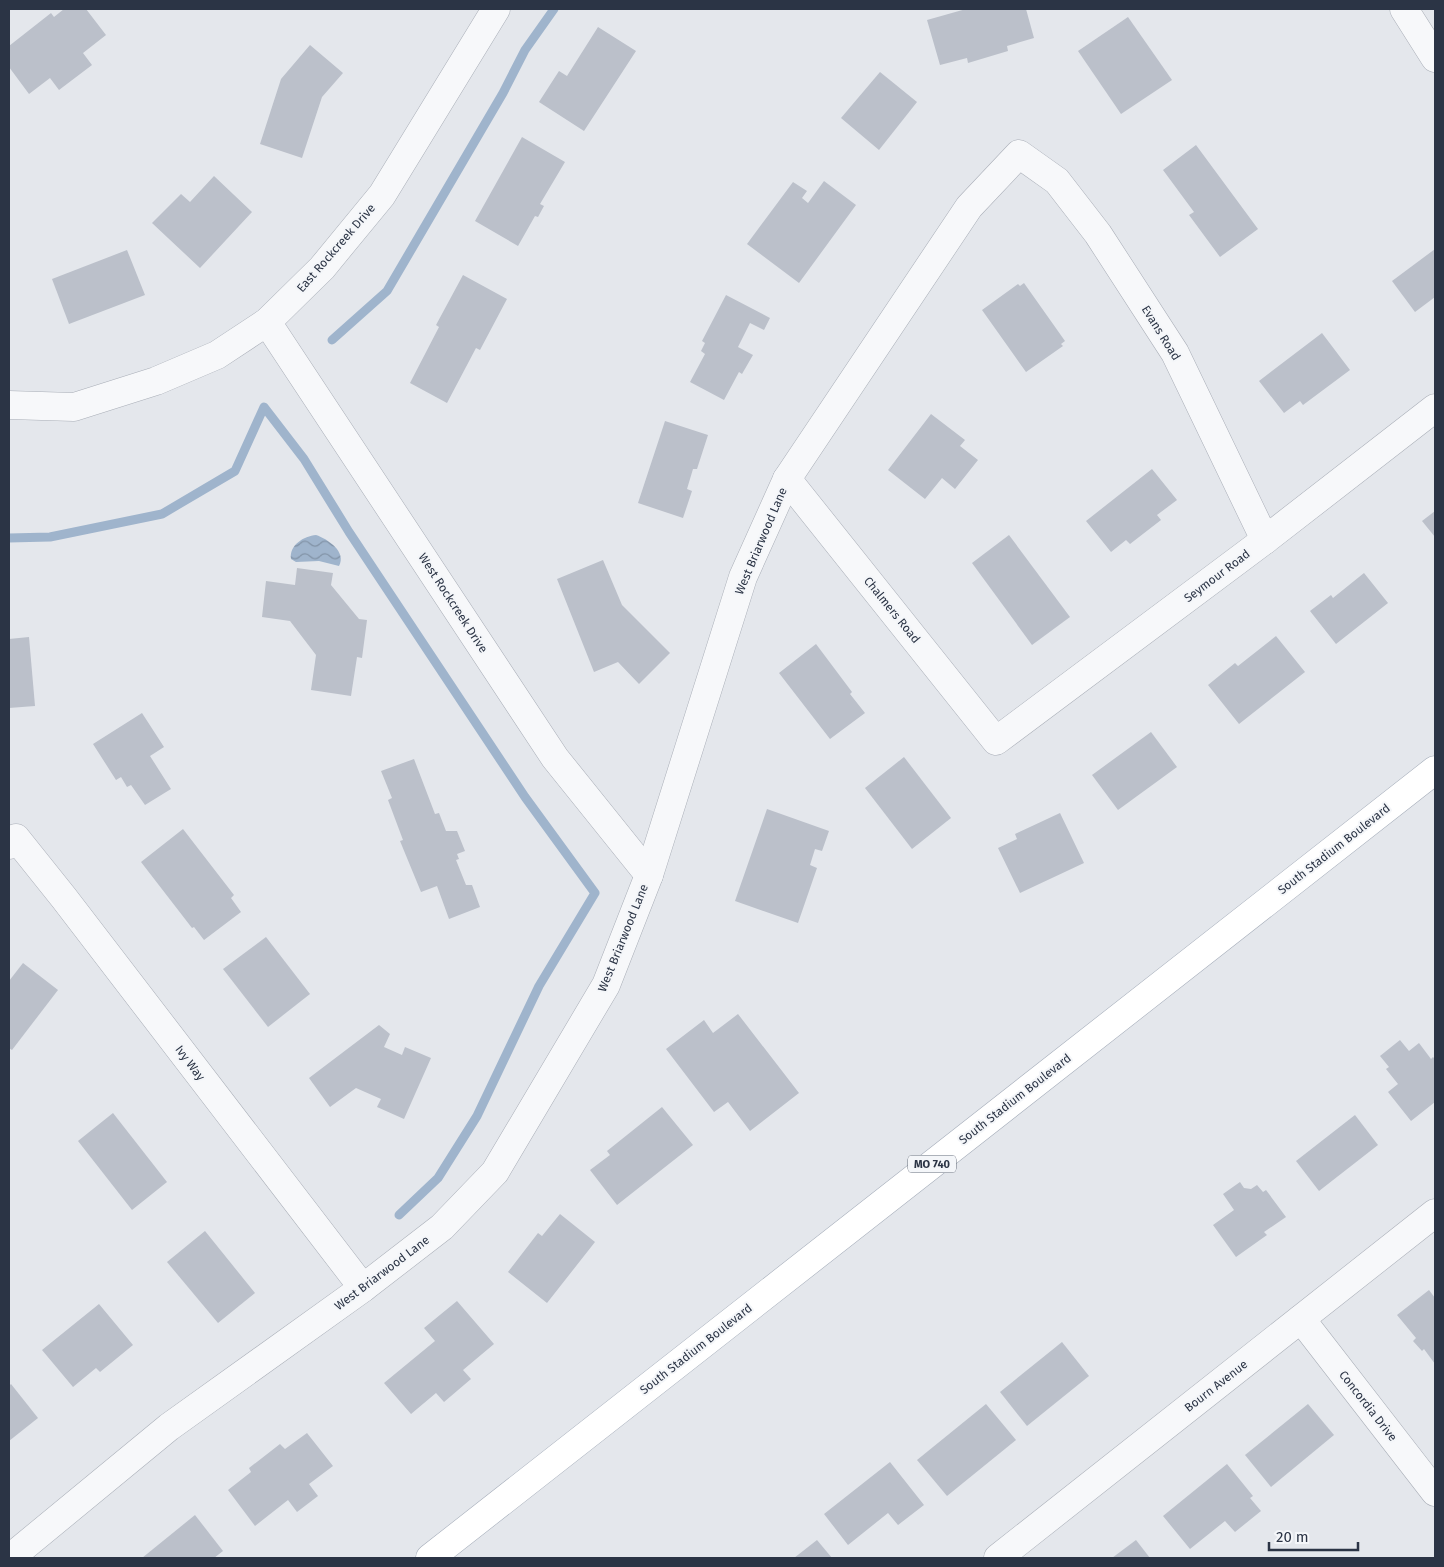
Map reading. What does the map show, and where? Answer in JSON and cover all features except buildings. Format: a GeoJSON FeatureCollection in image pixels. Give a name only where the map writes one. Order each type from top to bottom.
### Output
{"type":"FeatureCollection","features":[{"type":"Feature","properties":{"kind":"main road","name":"South Stadium Boulevard"},"geometry":{"type":"LineString","coordinates":[[430,1558],[1435,770]]}},
{"type":"Feature","properties":{"kind":"street","name":"East Rockcreek Drive"},"geometry":{"type":"LineString","coordinates":[[9,405],[74,407],[156,381],[217,356],[268,322],[322,268],[382,195],[496,9]]}},
{"type":"Feature","properties":{"kind":"street"},"geometry":{"type":"LineString","coordinates":[[1404,9],[1435,58]]}},
{"type":"Feature","properties":{"kind":"street","name":"West Briarwood Lane"},"geometry":{"type":"LineString","coordinates":[[10,1558],[169,1427],[363,1288],[442,1228],[495,1172],[606,985],[649,875],[743,577],[787,479],[969,207],[1019,154]]}},
{"type":"Feature","properties":{"kind":"street","name":"Evans Road"},"geometry":{"type":"LineString","coordinates":[[1019,154],[1057,180],[1098,234],[1175,353],[1265,540]]}},
{"type":"Feature","properties":{"kind":"street","name":"West Rockcreek Drive"},"geometry":{"type":"LineString","coordinates":[[268,322],[555,758],[649,875]]}},
{"type":"Feature","properties":{"kind":"street","name":"Seymour Road"},"geometry":{"type":"LineString","coordinates":[[996,741],[1265,540],[1435,408]]}},
{"type":"Feature","properties":{"kind":"street","name":"Chalmers Road"},"geometry":{"type":"LineString","coordinates":[[787,479],[996,741]]}},
{"type":"Feature","properties":{"kind":"street","name":"Ivy Way"},"geometry":{"type":"LineString","coordinates":[[13,841],[363,1288]]}},
{"type":"Feature","properties":{"kind":"street","name":"Bourn Avenue"},"geometry":{"type":"LineString","coordinates":[[998,1558],[1435,1213]]}},
{"type":"Feature","properties":{"kind":"street","name":"Concordia Drive"},"geometry":{"type":"LineString","coordinates":[[1301,1319],[1435,1492]]}},
{"type":"Feature","properties":{"kind":"water"},"geometry":{"type":"Polygon","coordinates":[[[316,535],[331,543],[338,551],[341,561],[339,566],[319,561],[296,562],[291,559],[292,549],[298,542],[316,535]]]}},
{"type":"Feature","properties":{"kind":"waterway"},"geometry":{"type":"LineString","coordinates":[[332,340],[387,291],[503,93],[525,50],[554,9]]}},
{"type":"Feature","properties":{"kind":"waterway"},"geometry":{"type":"LineString","coordinates":[[9,538],[50,537],[162,514],[235,471],[264,407],[304,459],[349,532],[525,797],[595,893],[539,986],[477,1116],[438,1178],[399,1215]]}}]}
